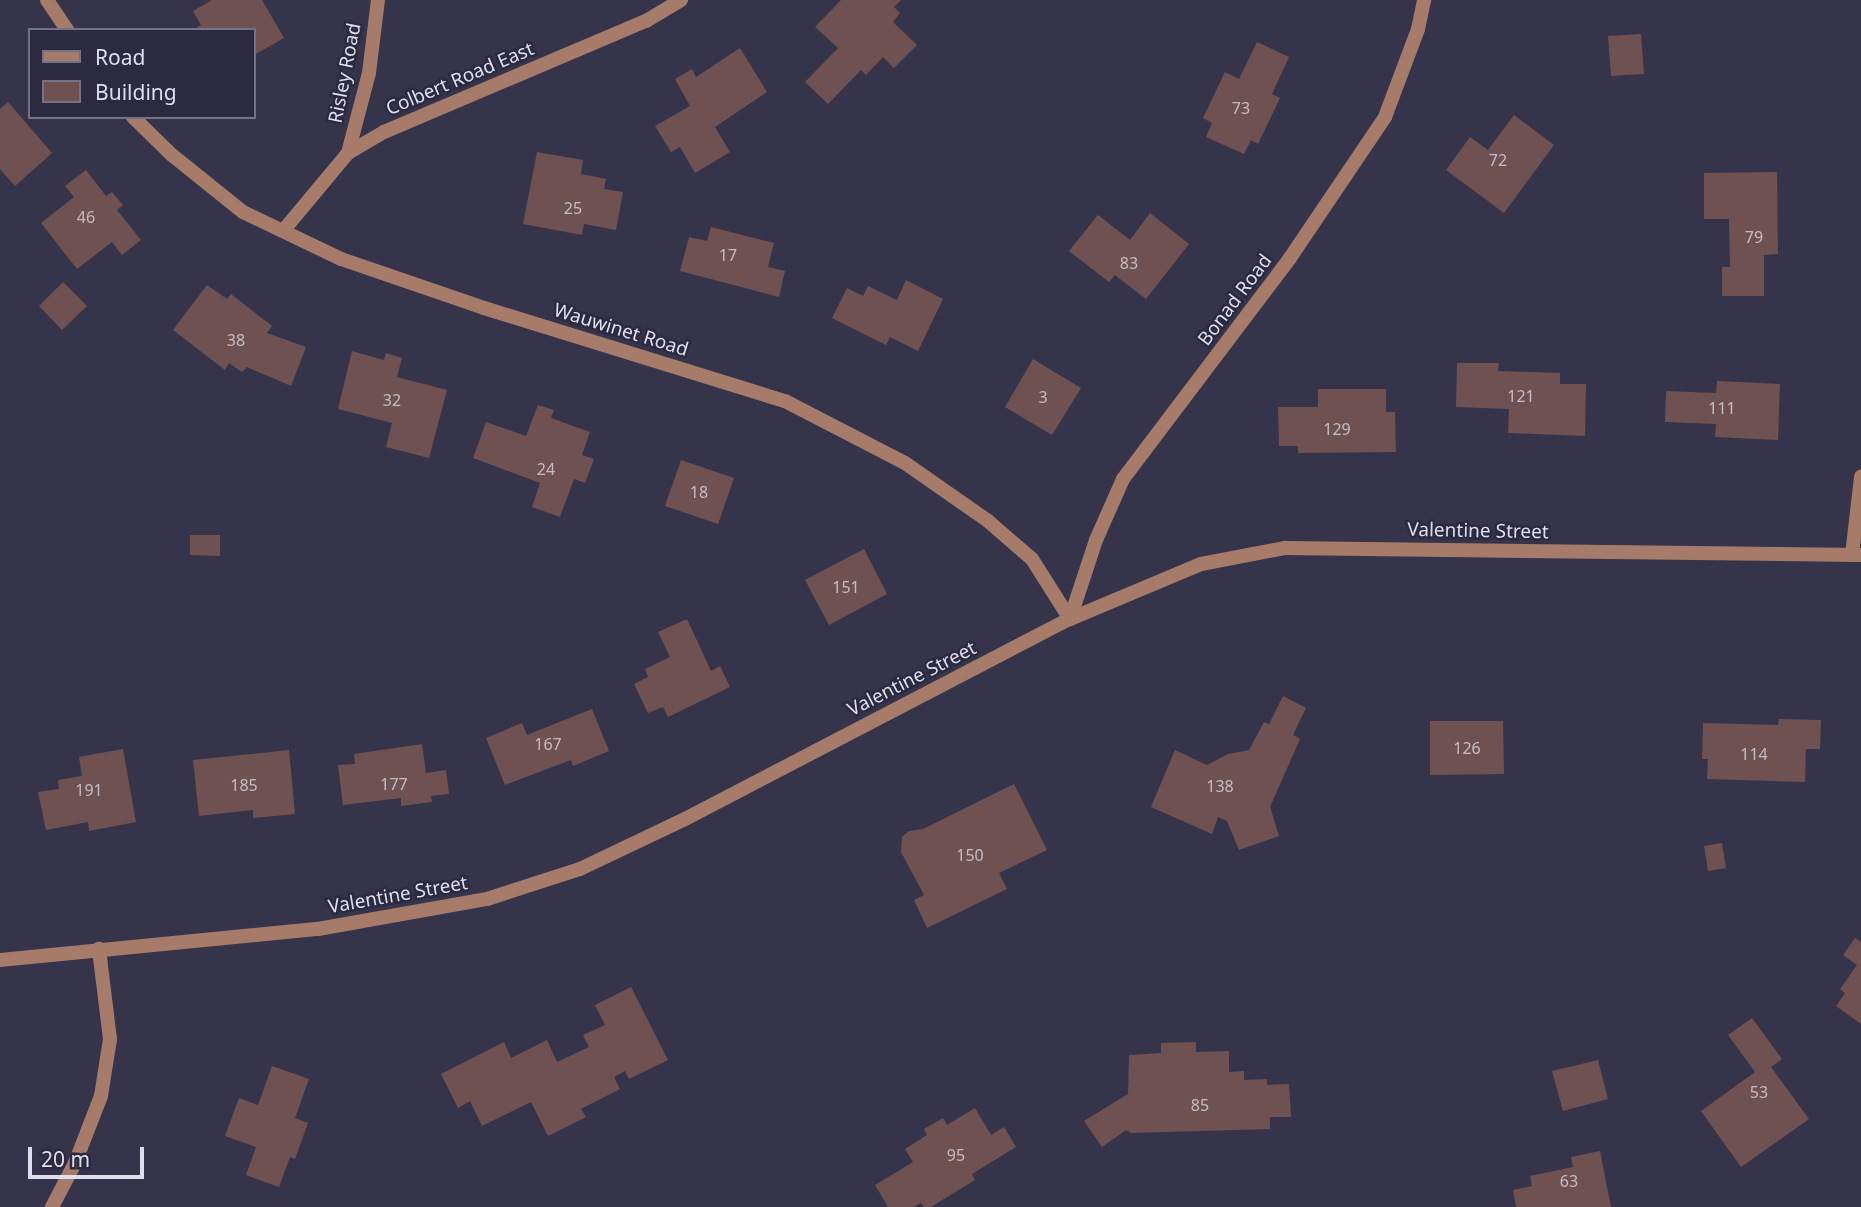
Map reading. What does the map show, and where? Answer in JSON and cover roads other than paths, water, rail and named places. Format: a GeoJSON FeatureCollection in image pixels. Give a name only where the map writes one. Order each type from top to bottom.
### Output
{"type":"FeatureCollection","features":[{"type":"Feature","properties":{"kind":"street"},"geometry":{"type":"LineString","coordinates":[[47,0],[66,28]]}},
{"type":"Feature","properties":{"kind":"street","name":"Risley Road"},"geometry":{"type":"LineString","coordinates":[[348,153],[369,73],[378,0]]}},
{"type":"Feature","properties":{"kind":"street","name":"Colbert Road East"},"geometry":{"type":"LineString","coordinates":[[283,231],[348,153],[384,132],[646,21],[681,0]]}},
{"type":"Feature","properties":{"kind":"street","name":"Bonad Road"},"geometry":{"type":"LineString","coordinates":[[1070,619],[1096,540],[1124,479],[1290,258],[1385,117],[1418,29],[1424,0]]}},
{"type":"Feature","properties":{"kind":"street","name":"Wauwinet Road"},"geometry":{"type":"LineString","coordinates":[[135,119],[172,155],[243,212],[341,259],[785,401],[905,463],[988,521],[1032,559],[1070,619]]}},
{"type":"Feature","properties":{"kind":"street"},"geometry":{"type":"LineString","coordinates":[[1857,555],[1861,477]]}},
{"type":"Feature","properties":{"kind":"street","name":"Valentine Street"},"geometry":{"type":"LineString","coordinates":[[0,960],[99,948],[318,929],[487,899],[580,869],[685,819],[1070,619],[1201,564],[1285,548],[1857,555]]}},
{"type":"Feature","properties":{"kind":"street"},"geometry":{"type":"LineString","coordinates":[[52,1207],[75,1163],[101,1096],[110,1039],[99,948]]}}]}
